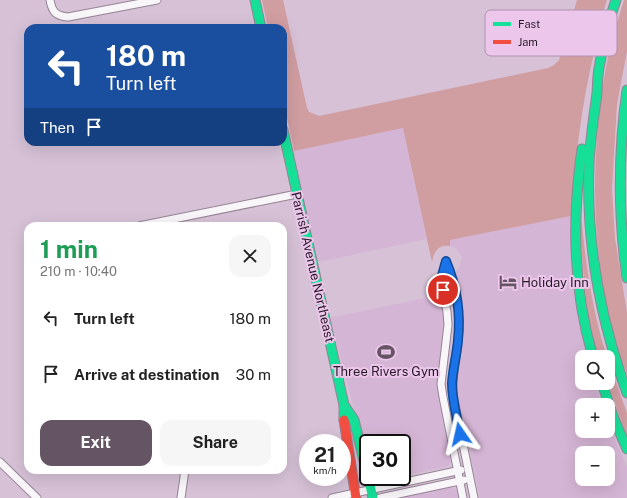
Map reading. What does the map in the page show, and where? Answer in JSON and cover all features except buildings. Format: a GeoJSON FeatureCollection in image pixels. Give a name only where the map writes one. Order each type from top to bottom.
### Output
{"type":"FeatureCollection","features":[{"type":"Feature","properties":{"kind":"main road"},"geometry":{"type":"LineString","coordinates":[[255,0],[260,24]]}},
{"type":"Feature","properties":{"kind":"main road"},"geometry":{"type":"LineString","coordinates":[[613,10],[616,0]]}},
{"type":"Feature","properties":{"kind":"main road"},"geometry":{"type":"LineString","coordinates":[[602,56],[589,163],[588,202],[592,254],[599,298],[609,342],[627,393]]}},
{"type":"Feature","properties":{"kind":"main road"},"geometry":{"type":"LineString","coordinates":[[591,350],[586,328],[578,274],[575,236],[581,159],[590,103],[598,82]]}},
{"type":"Feature","properties":{"kind":"main road"},"geometry":{"type":"LineString","coordinates":[[627,90],[623,113],[619,202],[623,252],[627,278]]}},
{"type":"Feature","properties":{"kind":"main road"},"geometry":{"type":"LineString","coordinates":[[627,115],[627,187]]}},
{"type":"Feature","properties":{"kind":"main road","name":"Parrish Avenue Northeast"},"geometry":{"type":"LineString","coordinates":[[286,146],[344,405],[344,422],[356,495]]}},
{"type":"Feature","properties":{"kind":"main road"},"geometry":{"type":"LineString","coordinates":[[604,390],[614,419],[627,450]]}},
{"type":"Feature","properties":{"kind":"main road","name":"Parrish Avenue Northeast"},"geometry":{"type":"LineString","coordinates":[[344,405],[354,420],[359,440]]}},
{"type":"Feature","properties":{"kind":"street"},"geometry":{"type":"LineString","coordinates":[[50,0],[53,11],[56,14],[68,17],[157,0]]}},
{"type":"Feature","properties":{"kind":"street"},"geometry":{"type":"LineString","coordinates":[[159,222],[297,194]]}},
{"type":"Feature","properties":{"kind":"street"},"geometry":{"type":"LineString","coordinates":[[463,498],[442,397],[441,384],[448,325],[441,279],[446,261],[452,276],[459,317],[458,340],[452,382],[453,395],[474,498]]}},
{"type":"Feature","properties":{"kind":"street"},"geometry":{"type":"LineString","coordinates":[[0,462],[37,498]]}},
{"type":"Feature","properties":{"kind":"street"},"geometry":{"type":"LineString","coordinates":[[332,498],[372,494],[467,468]]}},
{"type":"Feature","properties":{"kind":"street"},"geometry":{"type":"LineString","coordinates":[[181,498],[184,474]]}},
{"type":"Feature","properties":{"kind":"street"},"geometry":{"type":"LineString","coordinates":[[380,498],[469,479]]}},
{"type":"Feature","properties":{"kind":"shaded area"},"geometry":{"type":"Polygon","coordinates":[[[262,0],[283,0],[307,108],[309,112],[319,116],[548,68],[554,65],[559,60],[560,56],[593,56],[582,114],[571,216],[450,240],[450,246],[440,247],[434,255],[432,262],[403,128],[294,151],[287,118],[287,24],[267,24],[262,0]]]}},
{"type":"Feature","properties":{"kind":"shaded area"},"geometry":{"type":"Polygon","coordinates":[[[577,0],[607,0],[604,10],[574,10],[577,0]]]}},
{"type":"Feature","properties":{"kind":"shaded area"},"geometry":{"type":"Polygon","coordinates":[[[624,0],[627,0],[627,51],[617,104],[612,189],[615,238],[627,313],[627,375],[615,339],[606,303],[596,229],[596,154],[599,117],[609,56],[617,56],[617,23],[624,0]]]}},
{"type":"Feature","properties":{"kind":"shaded area"},"geometry":{"type":"Polygon","coordinates":[[[403,128],[427,239],[318,262],[294,151],[403,128]]]}},
{"type":"Feature","properties":{"kind":"shaded area"},"geometry":{"type":"Polygon","coordinates":[[[571,216],[587,350],[575,350],[575,390],[597,390],[600,398],[575,398],[575,438],[615,438],[627,467],[627,498],[480,498],[458,399],[457,385],[464,321],[455,273],[460,265],[462,257],[456,248],[450,246],[449,240],[571,216]]]}},
{"type":"Feature","properties":{"kind":"shaded area"},"geometry":{"type":"Polygon","coordinates":[[[579,223],[582,223],[591,290],[605,350],[595,350],[588,321],[579,223]]]}},
{"type":"Feature","properties":{"kind":"shaded area"},"geometry":{"type":"Polygon","coordinates":[[[440,295],[446,331],[438,371],[438,389],[451,460],[450,464],[445,467],[411,474],[411,434],[361,434],[330,318],[440,295]]]}},
{"type":"Feature","properties":{"kind":"shaded area"},"geometry":{"type":"Polygon","coordinates":[[[615,380],[627,413],[627,438],[615,403],[615,398],[613,398],[610,390],[615,390],[615,380]]]}},
{"type":"Feature","properties":{"kind":"shaded area"},"geometry":{"type":"Polygon","coordinates":[[[450,486],[457,490],[460,498],[397,498],[450,486]]]}},
{"type":"Feature","properties":{"kind":"traffic: fast"},"geometry":{"type":"LineString","coordinates":[[255,0],[260,24]]}},
{"type":"Feature","properties":{"kind":"traffic: fast"},"geometry":{"type":"LineString","coordinates":[[613,10],[616,0]]}},
{"type":"Feature","properties":{"kind":"traffic: fast"},"geometry":{"type":"LineString","coordinates":[[601,56],[590,148],[590,223],[602,309],[617,365],[627,393]]}},
{"type":"Feature","properties":{"kind":"traffic: fast"},"geometry":{"type":"LineString","coordinates":[[627,90],[622,137],[620,184],[622,231],[627,278]]}},
{"type":"Feature","properties":{"kind":"traffic: fast"},"geometry":{"type":"LineString","coordinates":[[287,146],[344,405],[344,420]]}},
{"type":"Feature","properties":{"kind":"traffic: fast"},"geometry":{"type":"LineString","coordinates":[[582,149],[577,201],[576,254],[581,306],[591,350]]}},
{"type":"Feature","properties":{"kind":"traffic: fast"},"geometry":{"type":"LineString","coordinates":[[604,390],[614,419],[627,449]]}},
{"type":"Feature","properties":{"kind":"traffic: fast"},"geometry":{"type":"LineString","coordinates":[[344,405],[354,420],[359,440]]}},
{"type":"Feature","properties":{"kind":"traffic: fast"},"geometry":{"type":"LineString","coordinates":[[370,486],[373,498]]}},
{"type":"Feature","properties":{"kind":"traffic: jam"},"geometry":{"type":"LineString","coordinates":[[344,420],[356,498]]}},
{"type":"Feature","properties":{"kind":"place","name":"Holiday Inn"},"geometry":{"type":"Point","coordinates":[508,282]}},
{"type":"Feature","properties":{"kind":"place","name":"Three Rivers Gym"},"geometry":{"type":"Point","coordinates":[386,352]}},
{"type":"Feature","properties":{"kind":"route"},"geometry":{"type":"LineString","coordinates":[[443,290],[441,279],[446,261],[452,276],[459,317],[458,340],[452,382],[460,434]]}}]}
